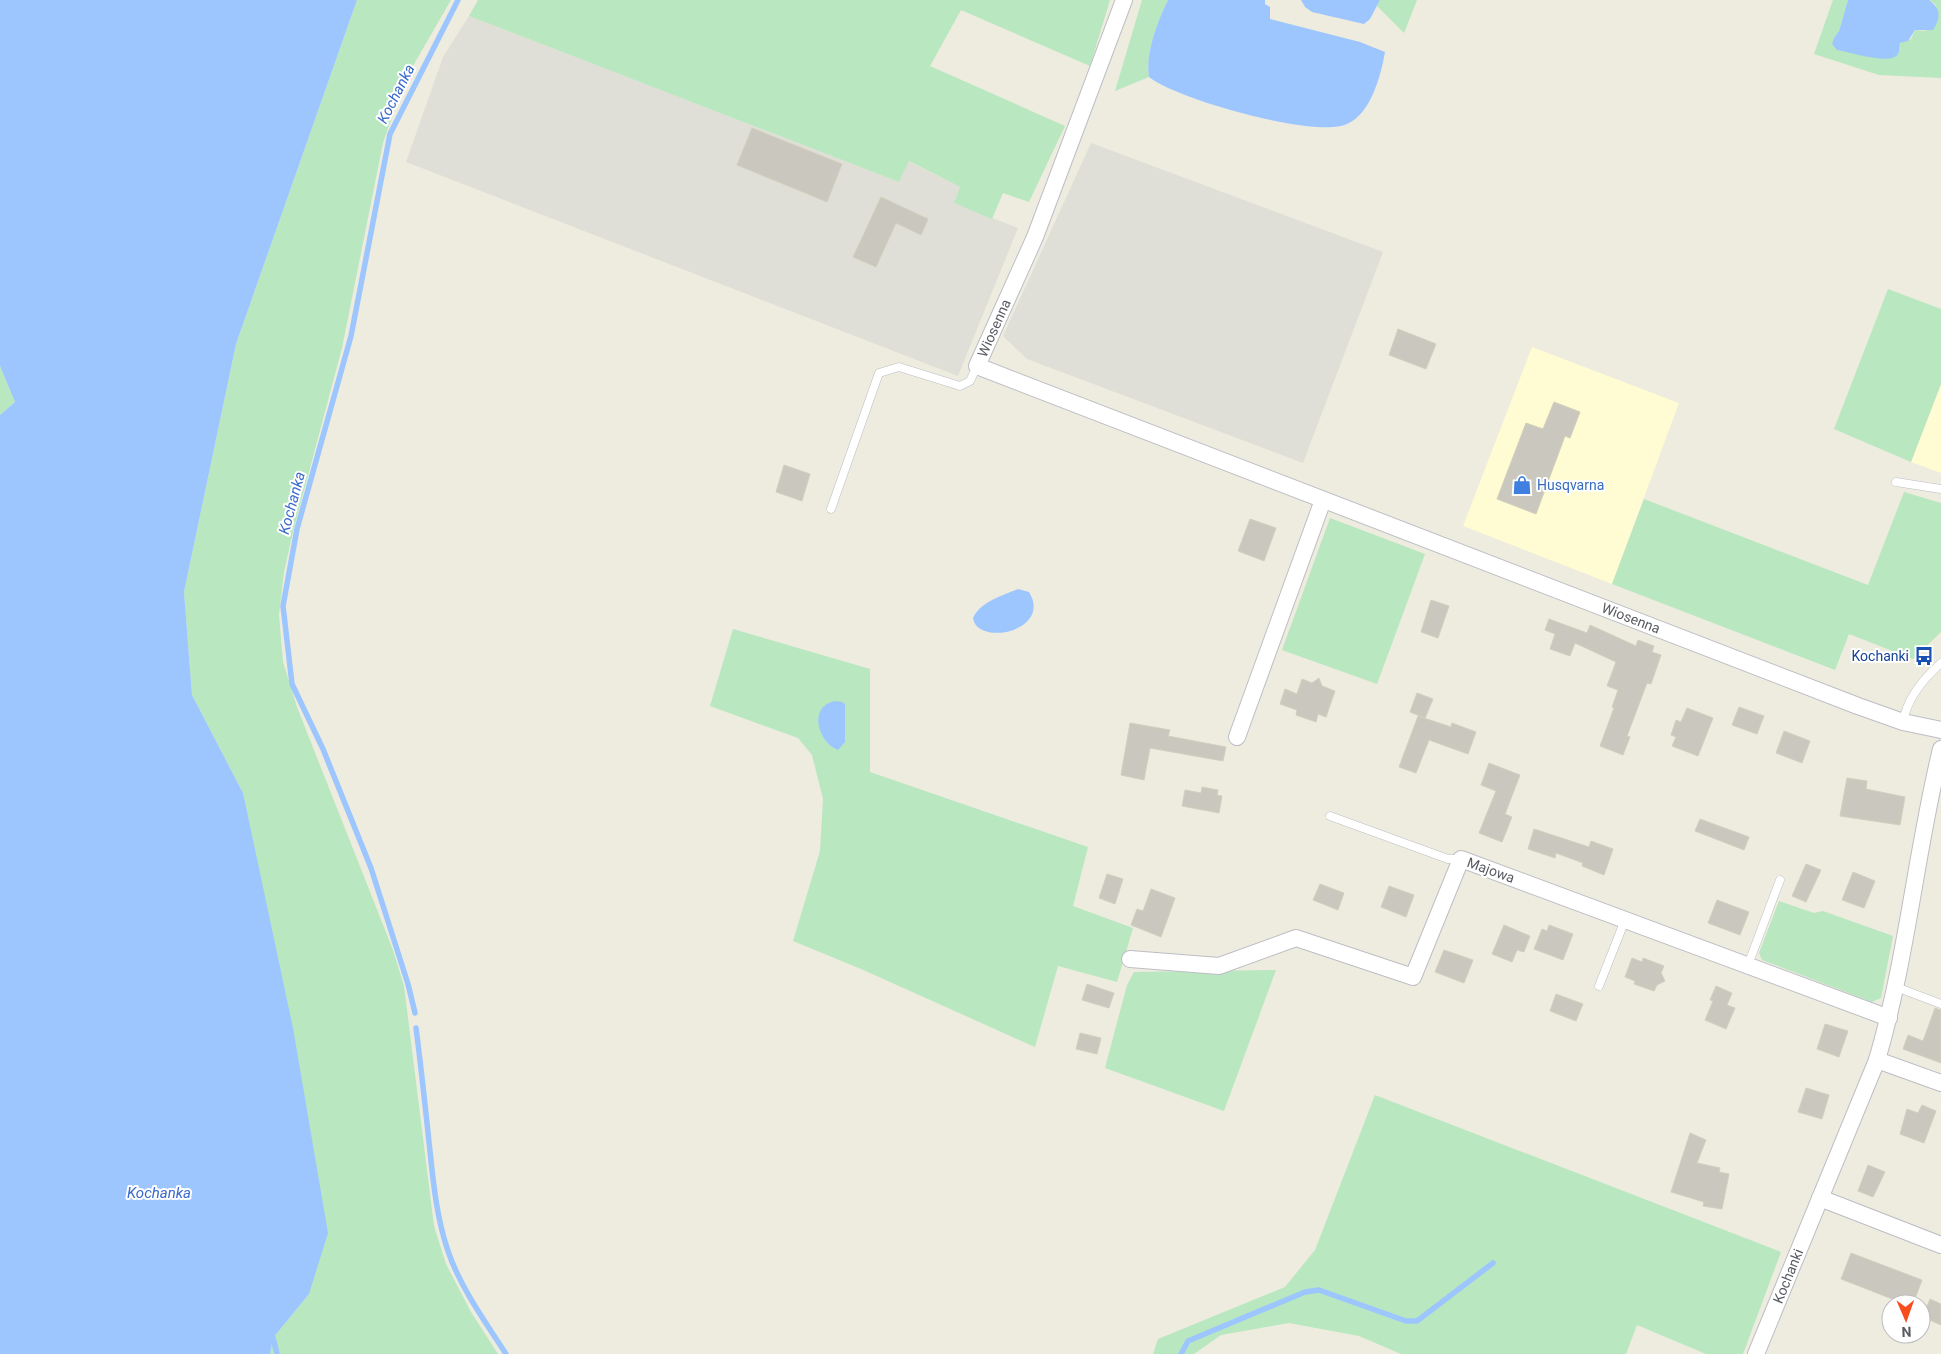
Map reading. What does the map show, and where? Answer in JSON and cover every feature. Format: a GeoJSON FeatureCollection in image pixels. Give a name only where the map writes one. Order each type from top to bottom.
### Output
{"type":"FeatureCollection","features":[{"type":"Feature","properties":{"kind":"street","name":"Wiosenna"},"geometry":{"type":"LineString","coordinates":[[1124,0],[1035,236],[977,366],[1902,722],[1941,730]]}},
{"type":"Feature","properties":{"kind":"street"},"geometry":{"type":"LineString","coordinates":[[1237,737],[1323,500]]}},
{"type":"Feature","properties":{"kind":"street","name":"Kochanki"},"geometry":{"type":"LineString","coordinates":[[1756,1354],[1877,1060],[1896,987],[1927,808],[1939,766],[1941,749]]}},
{"type":"Feature","properties":{"kind":"street","name":"Majowa"},"geometry":{"type":"LineString","coordinates":[[1130,959],[1219,966],[1296,938],[1413,978],[1461,858],[1889,1018]]}},
{"type":"Feature","properties":{"kind":"street"},"geometry":{"type":"LineString","coordinates":[[1877,1060],[1941,1083]]}},
{"type":"Feature","properties":{"kind":"street"},"geometry":{"type":"LineString","coordinates":[[1820,1198],[1941,1245]]}},
{"type":"Feature","properties":{"kind":"lane"},"geometry":{"type":"LineString","coordinates":[[831,509],[879,373],[899,367],[960,386],[970,381],[977,366]]}},
{"type":"Feature","properties":{"kind":"lane"},"geometry":{"type":"LineString","coordinates":[[1896,482],[1941,489]]}},
{"type":"Feature","properties":{"kind":"lane"},"geometry":{"type":"LineString","coordinates":[[1902,722],[1911,696],[1941,663]]}},
{"type":"Feature","properties":{"kind":"lane"},"geometry":{"type":"LineString","coordinates":[[1330,816],[1448,859],[1461,858]]}},
{"type":"Feature","properties":{"kind":"lane"},"geometry":{"type":"LineString","coordinates":[[1748,965],[1780,880]]}},
{"type":"Feature","properties":{"kind":"lane"},"geometry":{"type":"LineString","coordinates":[[1599,986],[1625,920]]}},
{"type":"Feature","properties":{"kind":"lane"},"geometry":{"type":"LineString","coordinates":[[1896,987],[1941,1004]]}},
{"type":"Feature","properties":{"kind":"shaded area"},"geometry":{"type":"Polygon","coordinates":[[[469,16],[899,182],[908,161],[960,187],[954,203],[1018,228],[958,376],[406,162],[443,57],[469,16]]]}},
{"type":"Feature","properties":{"kind":"shaded area"},"geometry":{"type":"Polygon","coordinates":[[[1091,143],[1383,252],[1303,463],[1027,359],[1003,336],[1091,143]]]}},
{"type":"Feature","properties":{"kind":"shaded area"},"geometry":{"type":"Polygon","coordinates":[[[1532,347],[1679,403],[1612,584],[1463,526],[1532,347]]]}},
{"type":"Feature","properties":{"kind":"shaded area"},"geometry":{"type":"Polygon","coordinates":[[[1941,384],[1941,473],[1911,462],[1941,384]]]}},
{"type":"Feature","properties":{"kind":"green space"},"geometry":{"type":"Polygon","coordinates":[[[357,0],[451,0],[406,78],[383,143],[342,348],[284,572],[279,615],[283,662],[297,707],[393,950],[404,986],[434,1226],[446,1264],[471,1312],[498,1354],[270,1354],[273,1338],[309,1294],[243,793],[192,695],[184,592],[236,344],[357,0]]]}},
{"type":"Feature","properties":{"kind":"green space"},"geometry":{"type":"Polygon","coordinates":[[[478,0],[1110,0],[1090,66],[961,10],[930,66],[1065,126],[1029,202],[1003,193],[992,219],[954,203],[960,187],[909,161],[899,182],[469,16],[478,0]]]}},
{"type":"Feature","properties":{"kind":"green space"},"geometry":{"type":"Polygon","coordinates":[[[1142,0],[1168,0],[1160,17],[1151,48],[1148,68],[1149,77],[1115,91],[1142,0]]]}},
{"type":"Feature","properties":{"kind":"green space"},"geometry":{"type":"Polygon","coordinates":[[[1380,0],[1417,0],[1404,33],[1377,6],[1380,0]]]}},
{"type":"Feature","properties":{"kind":"green space"},"geometry":{"type":"Polygon","coordinates":[[[1833,0],[1848,0],[1839,31],[1834,38],[1899,52],[1900,43],[1911,39],[1915,30],[1925,31],[1936,5],[1929,0],[1941,0],[1941,78],[1879,75],[1814,54],[1833,0]]]}},
{"type":"Feature","properties":{"kind":"green space"},"geometry":{"type":"Polygon","coordinates":[[[1888,289],[1941,309],[1941,384],[1911,462],[1834,429],[1888,289]]]}},
{"type":"Feature","properties":{"kind":"green space"},"geometry":{"type":"Polygon","coordinates":[[[0,366],[15,402],[0,415],[0,366]]]}},
{"type":"Feature","properties":{"kind":"green space"},"geometry":{"type":"Polygon","coordinates":[[[1904,492],[1941,503],[1941,632],[1913,659],[1849,634],[1835,670],[1612,584],[1644,499],[1868,585],[1904,492]]]}},
{"type":"Feature","properties":{"kind":"green space"},"geometry":{"type":"Polygon","coordinates":[[[1330,518],[1425,554],[1377,684],[1282,650],[1330,518]]]}},
{"type":"Feature","properties":{"kind":"green space"},"geometry":{"type":"Polygon","coordinates":[[[733,629],[870,669],[870,772],[1088,847],[1073,906],[1133,928],[1117,982],[1058,966],[1035,1047],[861,969],[793,941],[820,851],[823,799],[812,755],[798,738],[710,706],[733,629]]]}},
{"type":"Feature","properties":{"kind":"green space"},"geometry":{"type":"Polygon","coordinates":[[[1779,901],[1814,913],[1823,911],[1893,936],[1881,998],[1872,1002],[1762,960],[1759,953],[1779,901]]]}},
{"type":"Feature","properties":{"kind":"green space"},"geometry":{"type":"Polygon","coordinates":[[[1276,970],[1224,1111],[1105,1068],[1127,985],[1134,972],[1276,970]]]}},
{"type":"Feature","properties":{"kind":"green space"},"geometry":{"type":"Polygon","coordinates":[[[1375,1095],[1781,1252],[1743,1354],[1706,1354],[1637,1325],[1626,1354],[1401,1354],[1359,1336],[1289,1323],[1221,1335],[1194,1354],[1153,1354],[1158,1339],[1285,1287],[1315,1250],[1375,1095]]]}},
{"type":"Feature","properties":{"kind":"water","name":"Kochanka"},"geometry":{"type":"Polygon","coordinates":[[[0,0],[357,0],[236,344],[184,592],[192,695],[243,793],[293,1028],[328,1233],[309,1294],[273,1338],[270,1354],[0,1354],[0,415],[15,402],[0,366],[0,0]]]}},
{"type":"Feature","properties":{"kind":"water"},"geometry":{"type":"Polygon","coordinates":[[[1168,0],[1265,0],[1265,4],[1270,7],[1270,19],[1360,42],[1385,52],[1374,93],[1369,103],[1355,119],[1347,124],[1331,127],[1278,122],[1215,105],[1164,86],[1149,77],[1148,68],[1153,37],[1168,0]]]}},
{"type":"Feature","properties":{"kind":"water"},"geometry":{"type":"Polygon","coordinates":[[[1301,0],[1380,0],[1370,19],[1364,24],[1312,12],[1305,7],[1301,0]]]}},
{"type":"Feature","properties":{"kind":"water"},"geometry":{"type":"Polygon","coordinates":[[[1848,0],[1929,0],[1938,10],[1938,18],[1933,30],[1915,30],[1908,41],[1900,43],[1897,56],[1883,59],[1866,56],[1837,50],[1832,44],[1839,31],[1848,0]]]}},
{"type":"Feature","properties":{"kind":"water"},"geometry":{"type":"Polygon","coordinates":[[[1018,589],[1029,592],[1034,606],[1031,617],[1023,625],[999,633],[987,632],[978,627],[973,618],[981,607],[1018,589]]]}},
{"type":"Feature","properties":{"kind":"water"},"geometry":{"type":"Polygon","coordinates":[[[834,701],[845,704],[845,742],[838,750],[831,746],[821,733],[818,718],[826,705],[834,701]]]}},
{"type":"Feature","properties":{"kind":"building"},"geometry":{"type":"Polygon","coordinates":[[[752,128],[842,164],[827,202],[737,165],[752,128]]]}},
{"type":"Feature","properties":{"kind":"building"},"geometry":{"type":"Polygon","coordinates":[[[881,197],[928,219],[921,235],[896,223],[876,267],[853,257],[881,197]]]}},
{"type":"Feature","properties":{"kind":"building"},"geometry":{"type":"Polygon","coordinates":[[[1398,329],[1436,344],[1426,369],[1389,355],[1398,329]]]}},
{"type":"Feature","properties":{"kind":"building"},"geometry":{"type":"Polygon","coordinates":[[[1554,402],[1580,412],[1570,438],[1565,436],[1536,514],[1497,499],[1526,423],[1543,429],[1554,402]]]}},
{"type":"Feature","properties":{"kind":"building"},"geometry":{"type":"Polygon","coordinates":[[[784,465],[810,474],[802,501],[776,492],[784,465]]]}},
{"type":"Feature","properties":{"kind":"building"},"geometry":{"type":"Polygon","coordinates":[[[1250,519],[1276,528],[1264,561],[1238,551],[1250,519]]]}},
{"type":"Feature","properties":{"kind":"building"},"geometry":{"type":"Polygon","coordinates":[[[1431,600],[1449,606],[1438,638],[1421,632],[1431,600]]]}},
{"type":"Feature","properties":{"kind":"building"},"geometry":{"type":"Polygon","coordinates":[[[1549,619],[1587,633],[1590,625],[1636,646],[1638,640],[1654,646],[1652,652],[1661,655],[1651,684],[1647,683],[1627,736],[1630,737],[1623,755],[1600,746],[1614,708],[1612,707],[1618,690],[1607,686],[1616,662],[1575,643],[1570,656],[1550,649],[1555,634],[1545,630],[1549,619]]]}},
{"type":"Feature","properties":{"kind":"building"},"geometry":{"type":"Polygon","coordinates":[[[1319,678],[1322,686],[1335,691],[1326,717],[1318,714],[1316,722],[1296,715],[1297,710],[1280,704],[1285,689],[1297,694],[1302,679],[1312,683],[1319,678]]]}},
{"type":"Feature","properties":{"kind":"building"},"geometry":{"type":"Polygon","coordinates":[[[1417,693],[1433,699],[1425,718],[1410,712],[1417,693]]]}},
{"type":"Feature","properties":{"kind":"building"},"geometry":{"type":"Polygon","coordinates":[[[1739,707],[1764,716],[1757,734],[1732,725],[1739,707]]]}},
{"type":"Feature","properties":{"kind":"building"},"geometry":{"type":"Polygon","coordinates":[[[1687,708],[1713,718],[1698,756],[1672,746],[1676,737],[1671,735],[1676,720],[1681,722],[1687,708]]]}},
{"type":"Feature","properties":{"kind":"building"},"geometry":{"type":"Polygon","coordinates":[[[1418,716],[1451,727],[1452,723],[1476,732],[1468,754],[1429,740],[1416,773],[1399,767],[1418,716]]]}},
{"type":"Feature","properties":{"kind":"building"},"geometry":{"type":"Polygon","coordinates":[[[1130,723],[1170,730],[1168,736],[1226,747],[1223,761],[1150,748],[1144,780],[1121,775],[1130,723]]]}},
{"type":"Feature","properties":{"kind":"building"},"geometry":{"type":"Polygon","coordinates":[[[1784,731],[1810,741],[1802,763],[1776,753],[1784,731]]]}},
{"type":"Feature","properties":{"kind":"building"},"geometry":{"type":"Polygon","coordinates":[[[1489,763],[1520,775],[1505,814],[1512,817],[1502,842],[1479,833],[1496,791],[1481,785],[1489,763]]]}},
{"type":"Feature","properties":{"kind":"building"},"geometry":{"type":"Polygon","coordinates":[[[1847,778],[1867,781],[1866,789],[1905,797],[1900,825],[1840,816],[1847,778]]]}},
{"type":"Feature","properties":{"kind":"building"},"geometry":{"type":"Polygon","coordinates":[[[1202,787],[1218,790],[1217,795],[1222,796],[1219,813],[1182,806],[1185,790],[1201,793],[1202,787]]]}},
{"type":"Feature","properties":{"kind":"building"},"geometry":{"type":"Polygon","coordinates":[[[1700,819],[1749,837],[1744,850],[1695,831],[1700,819]]]}},
{"type":"Feature","properties":{"kind":"building"},"geometry":{"type":"Polygon","coordinates":[[[1534,829],[1589,847],[1591,841],[1613,849],[1604,875],[1582,866],[1583,863],[1556,853],[1555,858],[1528,849],[1534,829]]]}},
{"type":"Feature","properties":{"kind":"building"},"geometry":{"type":"Polygon","coordinates":[[[1806,864],[1821,870],[1806,902],[1792,896],[1806,864]]]}},
{"type":"Feature","properties":{"kind":"building"},"geometry":{"type":"Polygon","coordinates":[[[1853,872],[1875,881],[1864,908],[1842,900],[1853,872]]]}},
{"type":"Feature","properties":{"kind":"building"},"geometry":{"type":"Polygon","coordinates":[[[1107,874],[1123,879],[1115,904],[1099,898],[1107,874]]]}},
{"type":"Feature","properties":{"kind":"building"},"geometry":{"type":"Polygon","coordinates":[[[1320,884],[1344,893],[1338,910],[1313,900],[1320,884]]]}},
{"type":"Feature","properties":{"kind":"building"},"geometry":{"type":"Polygon","coordinates":[[[1389,886],[1414,895],[1406,917],[1381,907],[1389,886]]]}},
{"type":"Feature","properties":{"kind":"building"},"geometry":{"type":"Polygon","coordinates":[[[1151,889],[1175,898],[1161,937],[1131,925],[1137,909],[1143,911],[1151,889]]]}},
{"type":"Feature","properties":{"kind":"building"},"geometry":{"type":"Polygon","coordinates":[[[1717,900],[1749,912],[1740,935],[1708,923],[1717,900]]]}},
{"type":"Feature","properties":{"kind":"building"},"geometry":{"type":"Polygon","coordinates":[[[1504,925],[1530,936],[1524,952],[1517,950],[1512,962],[1492,954],[1504,925]]]}},
{"type":"Feature","properties":{"kind":"building"},"geometry":{"type":"Polygon","coordinates":[[[1549,925],[1573,934],[1563,960],[1534,949],[1542,929],[1547,931],[1549,925]]]}},
{"type":"Feature","properties":{"kind":"building"},"geometry":{"type":"Polygon","coordinates":[[[1444,950],[1473,960],[1464,983],[1435,972],[1444,950]]]}},
{"type":"Feature","properties":{"kind":"building"},"geometry":{"type":"Polygon","coordinates":[[[1632,958],[1642,962],[1643,958],[1664,966],[1661,973],[1665,981],[1657,985],[1654,991],[1634,984],[1635,981],[1625,977],[1632,958]]]}},
{"type":"Feature","properties":{"kind":"building"},"geometry":{"type":"Polygon","coordinates":[[[1087,984],[1114,993],[1109,1008],[1082,1000],[1087,984]]]}},
{"type":"Feature","properties":{"kind":"building"},"geometry":{"type":"Polygon","coordinates":[[[1716,986],[1732,993],[1727,1005],[1735,1008],[1726,1029],[1705,1020],[1713,1001],[1710,1000],[1716,986]]]}},
{"type":"Feature","properties":{"kind":"building"},"geometry":{"type":"Polygon","coordinates":[[[1556,994],[1583,1004],[1576,1021],[1550,1011],[1556,994]]]}},
{"type":"Feature","properties":{"kind":"building"},"geometry":{"type":"Polygon","coordinates":[[[1935,1008],[1941,1010],[1941,1063],[1903,1049],[1908,1035],[1923,1041],[1935,1008]]]}},
{"type":"Feature","properties":{"kind":"building"},"geometry":{"type":"Polygon","coordinates":[[[1825,1024],[1848,1031],[1839,1057],[1817,1049],[1825,1024]]]}},
{"type":"Feature","properties":{"kind":"building"},"geometry":{"type":"Polygon","coordinates":[[[1080,1033],[1101,1038],[1097,1054],[1076,1049],[1080,1033]]]}},
{"type":"Feature","properties":{"kind":"building"},"geometry":{"type":"Polygon","coordinates":[[[1806,1088],[1829,1095],[1822,1119],[1798,1112],[1806,1088]]]}},
{"type":"Feature","properties":{"kind":"building"},"geometry":{"type":"Polygon","coordinates":[[[1922,1105],[1936,1111],[1924,1143],[1900,1134],[1907,1109],[1918,1113],[1922,1105]]]}},
{"type":"Feature","properties":{"kind":"building"},"geometry":{"type":"Polygon","coordinates":[[[1690,1133],[1706,1140],[1697,1163],[1720,1168],[1719,1172],[1729,1174],[1722,1209],[1703,1206],[1704,1202],[1671,1192],[1690,1133]]]}},
{"type":"Feature","properties":{"kind":"building"},"geometry":{"type":"Polygon","coordinates":[[[1868,1165],[1885,1172],[1873,1197],[1858,1191],[1868,1165]]]}},
{"type":"Feature","properties":{"kind":"building"},"geometry":{"type":"Polygon","coordinates":[[[1851,1253],[1922,1280],[1917,1294],[1881,1295],[1841,1279],[1851,1253]]]}},
{"type":"Feature","properties":{"kind":"building"},"geometry":{"type":"Polygon","coordinates":[[[1931,1299],[1941,1304],[1941,1325],[1931,1321],[1931,1299]]]}},
{"type":"Feature","properties":{"kind":"waterway","name":"Kochanka"},"geometry":{"type":"LineString","coordinates":[[415,1013],[408,984],[371,868],[323,749],[292,684],[283,606],[297,529],[351,336],[390,134],[458,0]]}},
{"type":"Feature","properties":{"kind":"waterway","name":"Kochanka"},"geometry":{"type":"LineString","coordinates":[[416,1028],[434,1184],[444,1238],[459,1278],[506,1354]]}},
{"type":"Feature","properties":{"kind":"waterway"},"geometry":{"type":"LineString","coordinates":[[1181,1354],[1188,1341],[1305,1292],[1319,1290],[1406,1321],[1417,1321],[1493,1263]]}},
{"type":"Feature","properties":{"kind":"waterway"},"geometry":{"type":"LineString","coordinates":[[273,1338],[277,1354]]}},
{"type":"Feature","properties":{"kind":"place","name":"Husqvarna"},"geometry":{"type":"Point","coordinates":[1522,485]}},
{"type":"Feature","properties":{"kind":"place","name":"Kochanki"},"geometry":{"type":"Point","coordinates":[1924,656]}}]}
